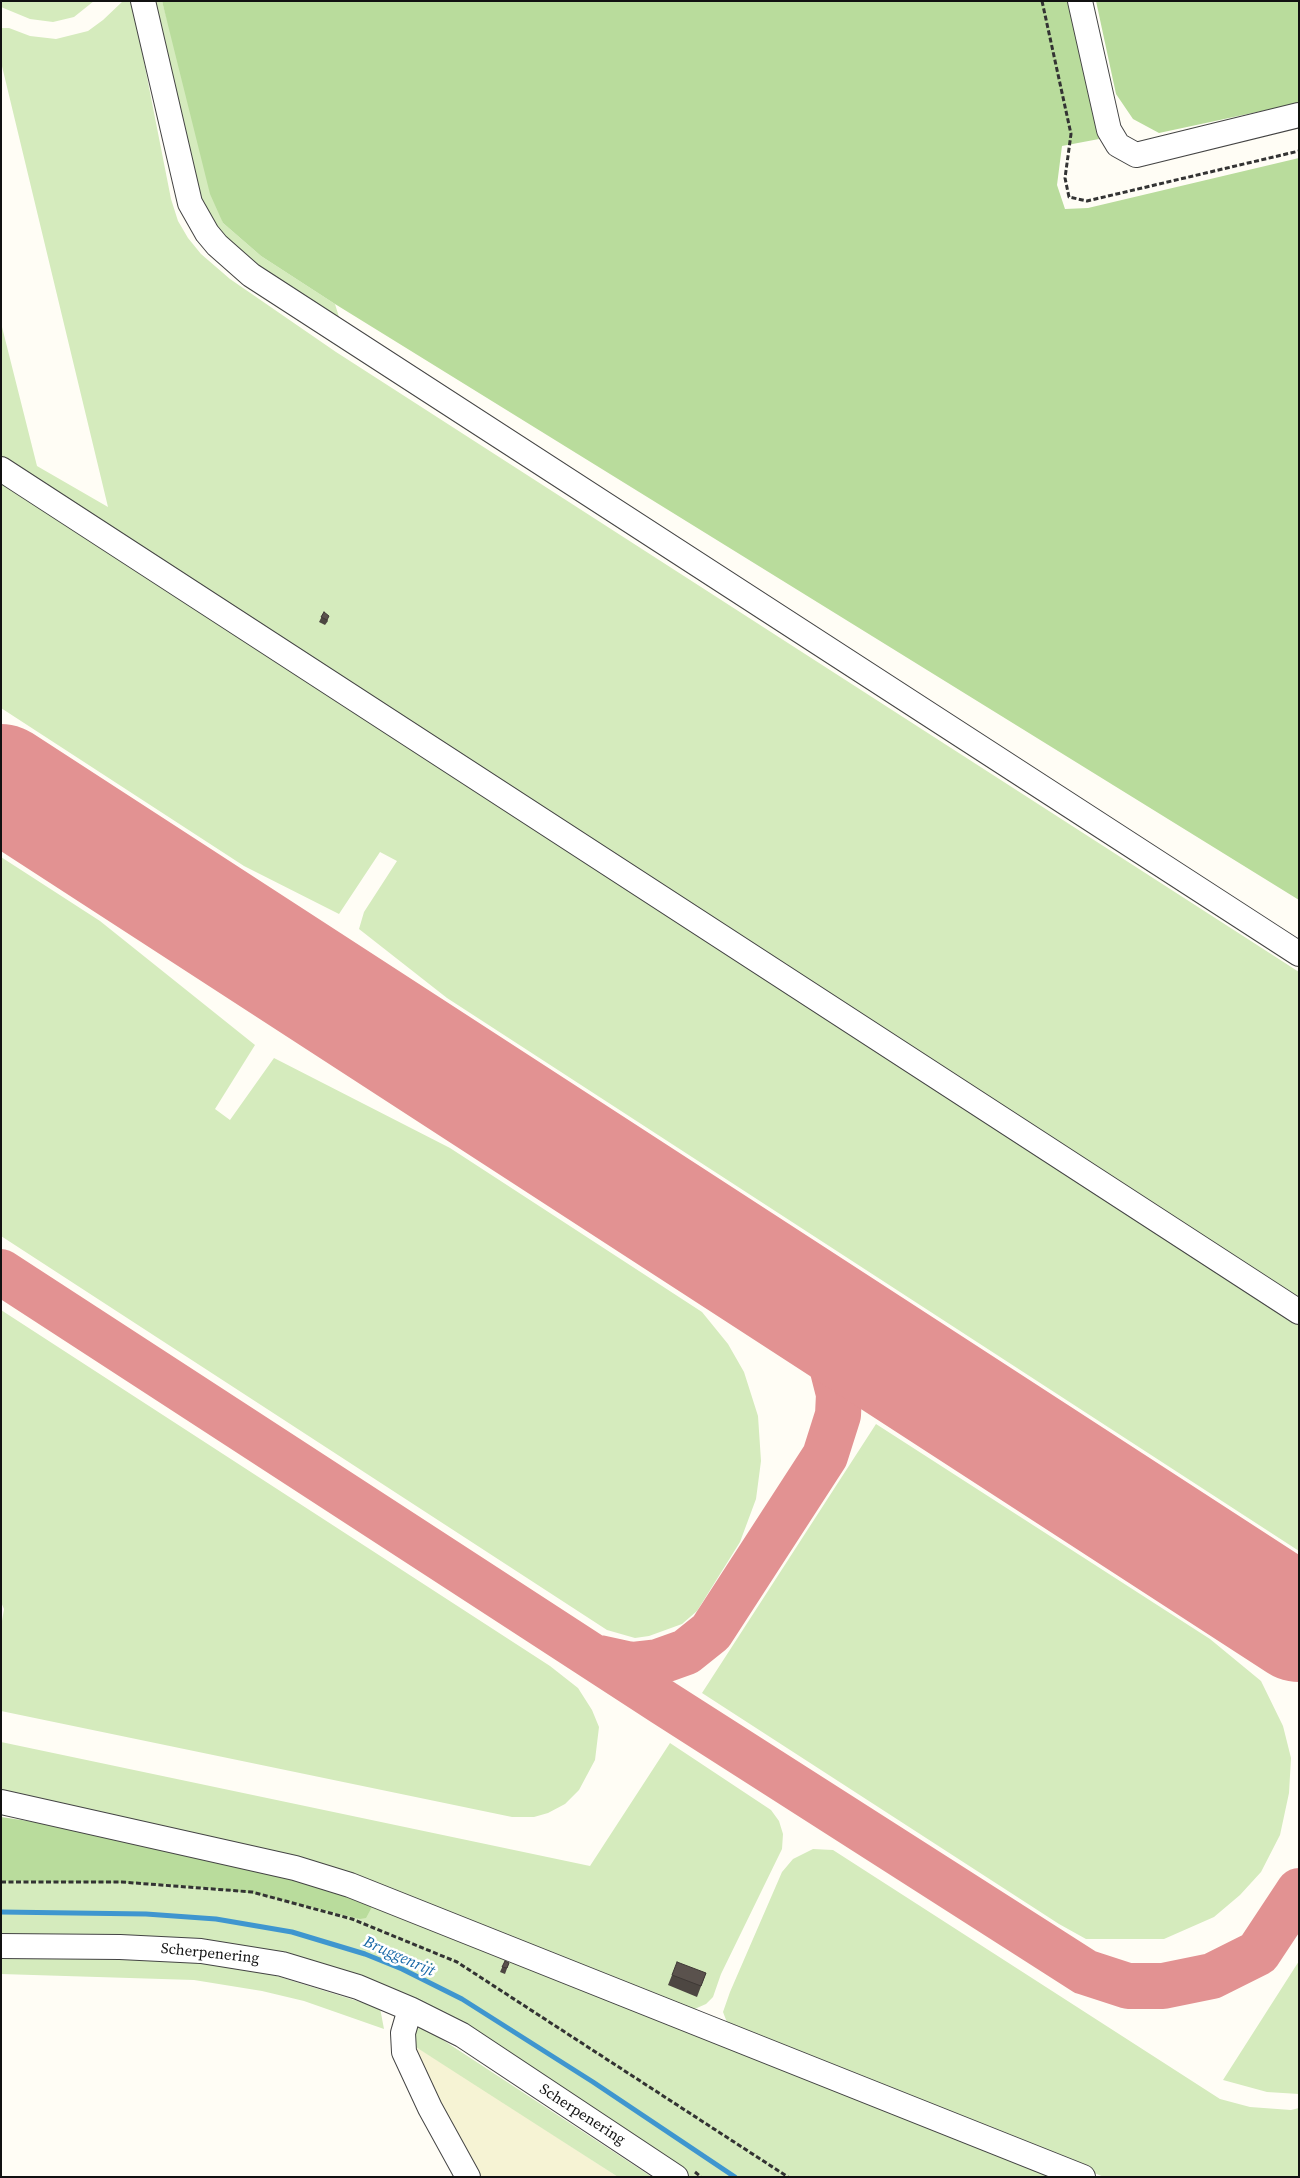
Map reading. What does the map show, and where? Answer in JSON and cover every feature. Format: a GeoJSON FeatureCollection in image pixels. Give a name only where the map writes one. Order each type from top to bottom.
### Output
{"type":"FeatureCollection","features":[{"type":"Feature","properties":{"kind":"street"},"geometry":{"type":"LineString","coordinates":[[143,1],[190,203],[207,233],[217,245],[251,275],[1299,954]]}},
{"type":"Feature","properties":{"kind":"street"},"geometry":{"type":"LineString","coordinates":[[1080,1],[1109,130],[1118,144],[1136,155],[1299,115]]}},
{"type":"Feature","properties":{"kind":"street"},"geometry":{"type":"LineString","coordinates":[[1,469],[1299,1312]]}},
{"type":"Feature","properties":{"kind":"street"},"geometry":{"type":"LineString","coordinates":[[1,1802],[295,1868],[350,1885],[1083,2177]]}},
{"type":"Feature","properties":{"kind":"street","name":"Scherpenering"},"geometry":{"type":"LineString","coordinates":[[1,1946],[120,1947],[201,1951],[239,1955],[320,1974],[410,2009],[462,2035],[676,2177]]}},
{"type":"Feature","properties":{"kind":"street"},"geometry":{"type":"LineString","coordinates":[[410,2009],[403,2033],[404,2052],[430,2108],[468,2177]]}},
{"type":"Feature","properties":{"kind":"path"},"geometry":{"type":"LineString","coordinates":[[1,1882],[122,1882],[252,1892],[352,1919],[457,1962],[788,2177]]}},
{"type":"Feature","properties":{"kind":"shaded area"},"geometry":{"type":"Polygon","coordinates":[[[408,2042],[477,2085],[618,2177],[474,2177],[408,2042]]]}},
{"type":"Feature","properties":{"kind":"green space"},"geometry":{"type":"Polygon","coordinates":[[[1,1],[94,1],[74,17],[53,22],[30,19],[1,7],[1,1]]]}},
{"type":"Feature","properties":{"kind":"green space"},"geometry":{"type":"Polygon","coordinates":[[[123,1],[132,1],[171,199],[178,221],[188,238],[201,254],[230,279],[336,352],[1299,972],[1299,1551],[447,998],[359,929],[364,912],[397,861],[380,852],[339,914],[244,866],[1,708],[1,323],[37,466],[108,507],[1,62],[1,28],[9,28],[30,36],[56,39],[88,31],[123,1]]]}},
{"type":"Feature","properties":{"kind":"green space"},"geometry":{"type":"Polygon","coordinates":[[[147,1],[162,1],[223,223],[261,256],[335,304],[343,330],[208,232],[147,1]]]}},
{"type":"Feature","properties":{"kind":"green space"},"geometry":{"type":"Polygon","coordinates":[[[162,1],[1068,1],[1099,139],[1062,146],[1057,185],[1065,209],[1088,208],[1299,158],[1299,900],[335,304],[261,256],[223,223],[210,194],[162,1]]]}},
{"type":"Feature","properties":{"kind":"green space"},"geometry":{"type":"Polygon","coordinates":[[[1096,1],[1299,1],[1299,103],[1159,133],[1133,119],[1116,94],[1096,1]]]}},
{"type":"Feature","properties":{"kind":"green space"},"geometry":{"type":"Polygon","coordinates":[[[1,857],[100,921],[255,1045],[215,1109],[230,1120],[274,1058],[450,1148],[702,1312],[728,1344],[744,1372],[758,1416],[761,1461],[756,1499],[740,1542],[697,1611],[682,1624],[649,1636],[635,1638],[607,1630],[1,1236],[1,857]]]}},
{"type":"Feature","properties":{"kind":"green space"},"geometry":{"type":"Polygon","coordinates":[[[1,1310],[550,1666],[578,1688],[592,1710],[599,1727],[595,1760],[579,1790],[565,1804],[548,1813],[534,1817],[512,1817],[1,1711],[1,1627],[4,1609],[1,1602],[1,1310]]]}},
{"type":"Feature","properties":{"kind":"green space"},"geometry":{"type":"Polygon","coordinates":[[[876,1424],[1210,1639],[1261,1681],[1283,1726],[1291,1758],[1289,1793],[1280,1835],[1261,1872],[1240,1895],[1214,1917],[1164,1939],[1086,1939],[1059,1924],[702,1693],[876,1424]]]}},
{"type":"Feature","properties":{"kind":"green space"},"geometry":{"type":"Polygon","coordinates":[[[1,1742],[590,1866],[670,1743],[771,1810],[779,1821],[783,1834],[782,1849],[721,1974],[713,1997],[706,2004],[690,2011],[404,1896],[1,1794],[1,1742]]]}},
{"type":"Feature","properties":{"kind":"green space"},"geometry":{"type":"Polygon","coordinates":[[[1,1817],[95,1831],[282,1874],[374,1903],[366,1918],[360,1919],[261,1895],[213,1889],[164,1884],[1,1881],[1,1817]]]}},
{"type":"Feature","properties":{"kind":"green space"},"geometry":{"type":"Polygon","coordinates":[[[813,1849],[833,1850],[1220,2099],[1250,2107],[1291,2110],[1299,2108],[1299,2177],[1104,2177],[728,2025],[723,2012],[730,1992],[782,1872],[793,1859],[813,1849]]]}},
{"type":"Feature","properties":{"kind":"green space"},"geometry":{"type":"Polygon","coordinates":[[[1,1881],[164,1884],[261,1895],[309,1905],[374,1903],[1056,2177],[686,2177],[354,1980],[1,1939],[1,1881]]]}},
{"type":"Feature","properties":{"kind":"green space"},"geometry":{"type":"Polygon","coordinates":[[[1,1957],[184,1961],[270,1974],[380,2008],[384,2029],[304,2001],[262,1991],[194,1980],[1,1974],[1,1957]]]}},
{"type":"Feature","properties":{"kind":"green space"},"geometry":{"type":"Polygon","coordinates":[[[1299,1961],[1299,2094],[1267,2092],[1223,2080],[1299,1961]]]}},
{"type":"Feature","properties":{"kind":"green space"},"geometry":{"type":"Polygon","coordinates":[[[421,2027],[652,2177],[618,2177],[408,2042],[416,2028],[421,2027]]]}},
{"type":"Feature","properties":{"kind":"building"},"geometry":{"type":"Polygon","coordinates":[[[324,612],[329,616],[327,620],[321,617],[324,612]]]}},
{"type":"Feature","properties":{"kind":"building"},"geometry":{"type":"Polygon","coordinates":[[[505,1961],[509,1963],[507,1968],[502,1967],[505,1961]]]}},
{"type":"Feature","properties":{"kind":"building"},"geometry":{"type":"Polygon","coordinates":[[[677,1962],[706,1973],[701,1986],[672,1975],[677,1962]]]}},
{"type":"Feature","properties":{"kind":"waterway","name":"Bruggenrijt"},"geometry":{"type":"LineString","coordinates":[[1,1912],[146,1914],[216,1919],[292,1932],[365,1954],[402,1969],[462,1999],[593,2082],[735,2177]]}},
{"type":"Feature","properties":{"kind":"taxiway"},"geometry":{"type":"LineString","coordinates":[[1,1272],[664,1703],[1085,1972],[1128,1986],[1163,1986],[1212,1976],[1258,1953],[1299,1891]]}},
{"type":"Feature","properties":{"kind":"taxiway"},"geometry":{"type":"LineString","coordinates":[[599,1658],[631,1665],[658,1662],[686,1652],[711,1632],[825,1456],[838,1415],[839,1394],[826,1343],[814,1324],[792,1300],[762,1276]]}},
{"type":"Feature","properties":{"kind":"runway"},"geometry":{"type":"LineString","coordinates":[[1,782],[1299,1624]]}}]}
